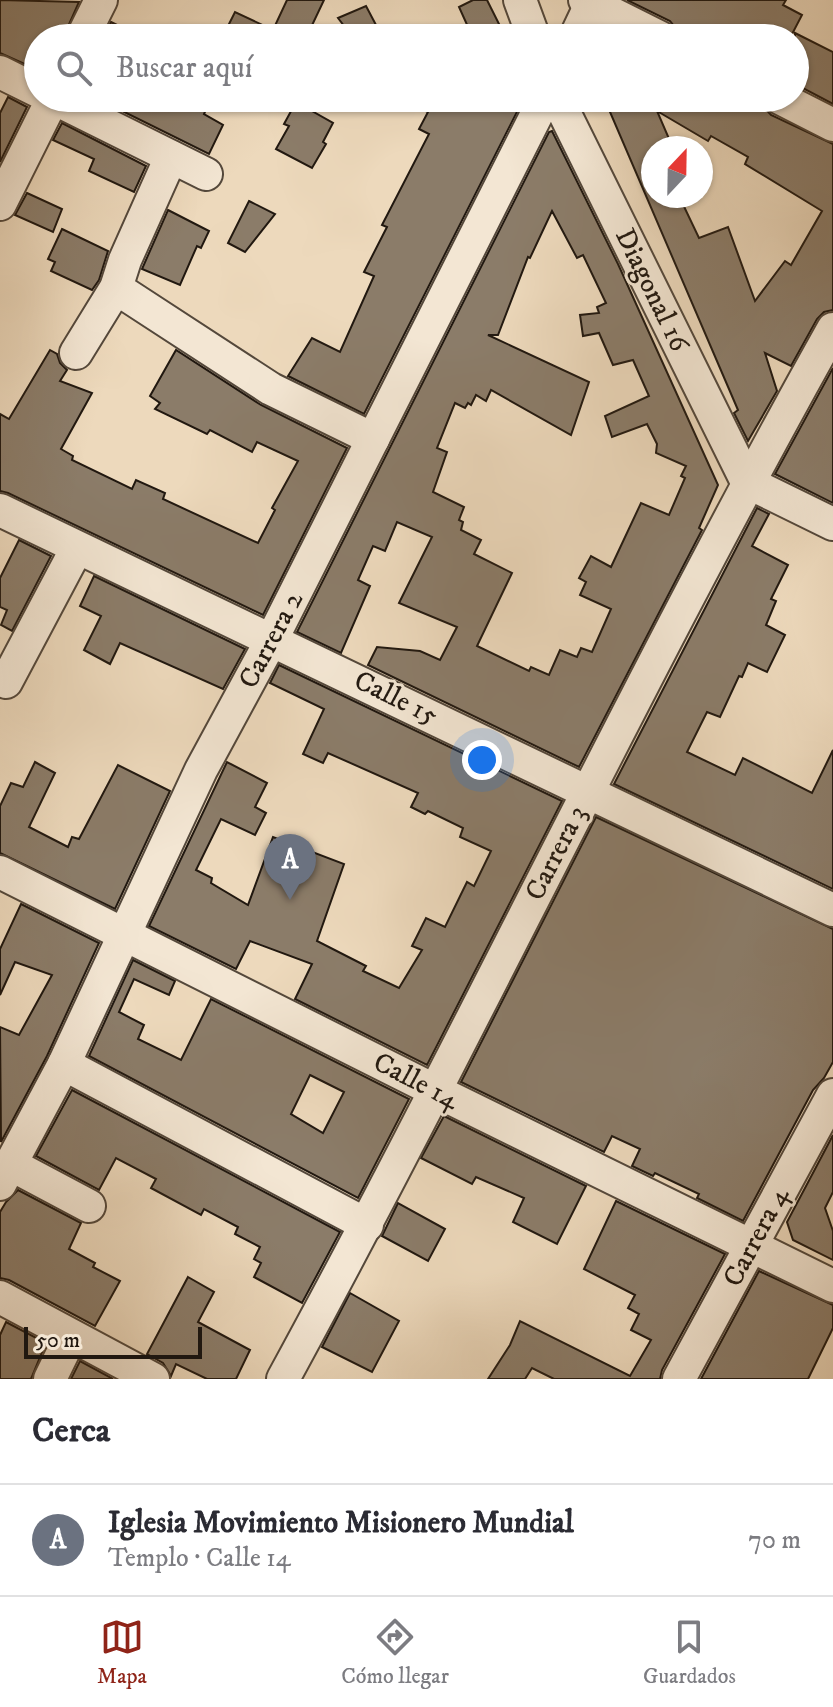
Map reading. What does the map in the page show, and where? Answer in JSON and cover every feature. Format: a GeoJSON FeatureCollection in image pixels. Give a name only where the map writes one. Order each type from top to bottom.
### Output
{"type":"FeatureCollection","features":[{"type":"Feature","properties":{"kind":"street"},"geometry":{"type":"LineString","coordinates":[[89,24],[101,0]]}},
{"type":"Feature","properties":{"kind":"street"},"geometry":{"type":"LineString","coordinates":[[520,0],[529,24]]}},
{"type":"Feature","properties":{"kind":"street"},"geometry":{"type":"LineString","coordinates":[[581,24],[590,1],[634,24]]}},
{"type":"Feature","properties":{"kind":"street"},"geometry":{"type":"LineString","coordinates":[[0,72],[24,84]]}},
{"type":"Feature","properties":{"kind":"street"},"geometry":{"type":"LineString","coordinates":[[0,204],[46,112]]}},
{"type":"Feature","properties":{"kind":"street"},"geometry":{"type":"LineString","coordinates":[[81,112],[206,174]]}},
{"type":"Feature","properties":{"kind":"street","name":"Carrera 2"},"geometry":{"type":"LineString","coordinates":[[5,1174],[64,1064],[201,770],[272,639],[538,112]]}},
{"type":"Feature","properties":{"kind":"street","name":"Diagonal 16"},"geometry":{"type":"LineString","coordinates":[[564,112],[747,482]]}},
{"type":"Feature","properties":{"kind":"street"},"geometry":{"type":"LineString","coordinates":[[807,112],[833,125]]}},
{"type":"Feature","properties":{"kind":"street"},"geometry":{"type":"LineString","coordinates":[[76,353],[116,288],[125,260],[171,157]]}},
{"type":"Feature","properties":{"kind":"street"},"geometry":{"type":"LineString","coordinates":[[116,288],[271,389],[373,439]]}},
{"type":"Feature","properties":{"kind":"street","name":"Carrera 3"},"geometry":{"type":"LineString","coordinates":[[283,1379],[367,1225],[747,482],[833,329]]}},
{"type":"Feature","properties":{"kind":"street"},"geometry":{"type":"LineString","coordinates":[[747,482],[833,524]]}},
{"type":"Feature","properties":{"kind":"street","name":"Calle 15"},"geometry":{"type":"LineString","coordinates":[[0,510],[833,910]]}},
{"type":"Feature","properties":{"kind":"street"},"geometry":{"type":"LineString","coordinates":[[6,682],[77,548]]}},
{"type":"Feature","properties":{"kind":"street","name":"Calle 14"},"geometry":{"type":"LineString","coordinates":[[0,872],[833,1286]]}},
{"type":"Feature","properties":{"kind":"street"},"geometry":{"type":"LineString","coordinates":[[64,1064],[367,1225]]}},
{"type":"Feature","properties":{"kind":"street","name":"Carrera 4"},"geometry":{"type":"LineString","coordinates":[[679,1379],[833,1095]]}},
{"type":"Feature","properties":{"kind":"street"},"geometry":{"type":"LineString","coordinates":[[5,1174],[89,1206]]}},
{"type":"Feature","properties":{"kind":"street"},"geometry":{"type":"LineString","coordinates":[[0,1297],[153,1379]]}},
{"type":"Feature","properties":{"kind":"street"},"geometry":{"type":"LineString","coordinates":[[50,1379],[71,1336]]}},
{"type":"Feature","properties":{"kind":"building"},"geometry":{"type":"Polygon","coordinates":[[[0,0],[79,2],[69,24],[24,24],[24,64],[0,53],[0,0]]]}},
{"type":"Feature","properties":{"kind":"building"},"geometry":{"type":"Polygon","coordinates":[[[287,0],[324,0],[313,24],[276,24],[287,0]]]}},
{"type":"Feature","properties":{"kind":"building"},"geometry":{"type":"Polygon","coordinates":[[[473,0],[487,0],[499,24],[467,24],[459,7],[473,0]]]}},
{"type":"Feature","properties":{"kind":"building"},"geometry":{"type":"Polygon","coordinates":[[[627,0],[786,0],[783,5],[802,15],[797,24],[672,24],[627,0]]]}},
{"type":"Feature","properties":{"kind":"building"},"geometry":{"type":"Polygon","coordinates":[[[366,6],[375,24],[343,24],[338,18],[366,6]]]}},
{"type":"Feature","properties":{"kind":"building"},"geometry":{"type":"Polygon","coordinates":[[[235,12],[260,24],[229,24],[235,12]]]}},
{"type":"Feature","properties":{"kind":"building"},"geometry":{"type":"Polygon","coordinates":[[[809,40],[833,52],[833,104],[809,91],[809,40]]]}},
{"type":"Feature","properties":{"kind":"building"},"geometry":{"type":"Polygon","coordinates":[[[8,97],[24,105],[25,112],[0,162],[0,113],[8,97]]]}},
{"type":"Feature","properties":{"kind":"building"},"geometry":{"type":"Polygon","coordinates":[[[124,112],[205,112],[223,125],[209,154],[124,112]]]}},
{"type":"Feature","properties":{"kind":"building"},"geometry":{"type":"Polygon","coordinates":[[[291,112],[314,112],[333,123],[323,142],[326,144],[312,168],[276,149],[289,126],[284,124],[291,112]]]}},
{"type":"Feature","properties":{"kind":"building"},"geometry":{"type":"Polygon","coordinates":[[[428,112],[517,112],[364,414],[288,376],[312,338],[340,352],[374,276],[364,272],[387,227],[382,225],[429,134],[419,129],[428,112]]]}},
{"type":"Feature","properties":{"kind":"building"},"geometry":{"type":"Polygon","coordinates":[[[610,112],[657,112],[668,136],[641,136],[641,184],[610,112]]]}},
{"type":"Feature","properties":{"kind":"building"},"geometry":{"type":"Polygon","coordinates":[[[659,112],[768,112],[833,144],[833,310],[824,312],[817,319],[791,366],[765,353],[777,391],[748,441],[734,413],[738,410],[651,208],[685,208],[699,238],[728,227],[755,301],[785,261],[791,265],[822,211],[745,164],[748,157],[713,136],[700,136],[659,112]]]}},
{"type":"Feature","properties":{"kind":"building"},"geometry":{"type":"Polygon","coordinates":[[[62,123],[146,166],[134,192],[89,171],[94,159],[53,140],[62,123]]]}},
{"type":"Feature","properties":{"kind":"building"},"geometry":{"type":"Polygon","coordinates":[[[552,131],[618,264],[718,485],[699,528],[702,530],[579,767],[368,665],[377,647],[420,651],[440,660],[457,627],[399,603],[432,537],[397,522],[385,551],[373,546],[358,580],[370,586],[341,653],[297,632],[552,131]],[[552,211],[528,257],[498,335],[488,335],[589,382],[571,435],[491,390],[486,401],[476,395],[471,405],[468,403],[465,408],[455,403],[437,448],[447,452],[433,492],[464,507],[459,520],[463,522],[461,530],[481,540],[474,554],[512,573],[477,646],[529,671],[531,667],[549,675],[560,650],[577,657],[581,648],[592,652],[611,609],[580,595],[586,582],[579,578],[591,556],[611,567],[641,503],[669,515],[685,478],[681,476],[686,466],[656,453],[657,444],[647,424],[612,437],[605,416],[649,396],[633,360],[613,365],[599,333],[583,336],[580,315],[599,313],[597,307],[606,303],[583,255],[577,258],[552,211]]]}},
{"type":"Feature","properties":{"kind":"building"},"geometry":{"type":"Polygon","coordinates":[[[27,193],[62,209],[53,232],[15,215],[27,193]]]}},
{"type":"Feature","properties":{"kind":"building"},"geometry":{"type":"Polygon","coordinates":[[[249,201],[275,214],[245,252],[228,243],[249,201]]]}},
{"type":"Feature","properties":{"kind":"building"},"geometry":{"type":"Polygon","coordinates":[[[168,210],[209,231],[201,248],[197,246],[180,285],[142,269],[168,210]]]}},
{"type":"Feature","properties":{"kind":"building"},"geometry":{"type":"Polygon","coordinates":[[[62,229],[108,251],[99,280],[92,290],[51,271],[55,262],[48,259],[62,229]]]}},
{"type":"Feature","properties":{"kind":"building"},"geometry":{"type":"Polygon","coordinates":[[[50,350],[57,354],[67,370],[60,381],[92,393],[61,449],[73,456],[72,460],[132,489],[136,480],[165,493],[163,499],[258,543],[275,510],[272,508],[298,461],[257,442],[252,452],[210,430],[207,434],[155,409],[160,403],[150,396],[176,350],[261,405],[347,448],[263,615],[0,491],[0,414],[9,419],[50,350]]]}},
{"type":"Feature","properties":{"kind":"building"},"geometry":{"type":"Polygon","coordinates":[[[833,368],[833,503],[775,474],[833,368]]]}},
{"type":"Feature","properties":{"kind":"building"},"geometry":{"type":"Polygon","coordinates":[[[757,508],[769,514],[752,546],[788,565],[771,599],[776,601],[766,625],[785,635],[767,672],[748,663],[720,717],[707,712],[687,752],[735,775],[743,758],[812,793],[833,750],[833,889],[614,784],[757,508]]]}},
{"type":"Feature","properties":{"kind":"building"},"geometry":{"type":"Polygon","coordinates":[[[19,540],[51,556],[12,631],[1,625],[7,610],[0,607],[0,578],[19,540]]]}},
{"type":"Feature","properties":{"kind":"building"},"geometry":{"type":"Polygon","coordinates":[[[94,576],[245,649],[223,689],[120,643],[110,664],[84,650],[101,616],[80,606],[94,576]]]}},
{"type":"Feature","properties":{"kind":"building"},"geometry":{"type":"Polygon","coordinates":[[[279,665],[562,801],[427,1065],[295,999],[312,964],[250,941],[236,969],[149,926],[227,762],[267,783],[255,807],[266,813],[255,835],[221,819],[196,870],[212,878],[211,883],[248,905],[273,837],[344,864],[317,941],[366,966],[363,971],[399,988],[422,950],[412,946],[426,918],[445,927],[467,882],[474,886],[491,851],[460,837],[463,828],[428,811],[425,814],[411,807],[418,793],[328,753],[323,763],[303,754],[324,709],[270,683],[279,665]]]}},
{"type":"Feature","properties":{"kind":"building"},"geometry":{"type":"Polygon","coordinates":[[[35,762],[55,773],[29,827],[68,847],[72,837],[79,839],[118,765],[170,791],[115,909],[0,853],[0,806],[11,783],[23,787],[35,762]]]}},
{"type":"Feature","properties":{"kind":"building"},"geometry":{"type":"Polygon","coordinates":[[[596,817],[833,929],[833,1062],[813,1090],[743,1221],[697,1198],[699,1194],[655,1173],[653,1176],[632,1166],[640,1149],[612,1136],[604,1152],[461,1082],[596,817]]]}},
{"type":"Feature","properties":{"kind":"building"},"geometry":{"type":"Polygon","coordinates":[[[21,904],[99,943],[47,1056],[1,1142],[0,1027],[19,1035],[52,975],[15,962],[0,995],[0,949],[21,904]]]}},
{"type":"Feature","properties":{"kind":"building"},"geometry":{"type":"Polygon","coordinates":[[[133,960],[175,981],[169,995],[134,979],[119,1012],[144,1025],[138,1039],[181,1060],[211,999],[409,1099],[358,1198],[89,1056],[133,960]],[[310,1075],[291,1114],[323,1133],[344,1092],[310,1075]]]}},
{"type":"Feature","properties":{"kind":"building"},"geometry":{"type":"Polygon","coordinates":[[[72,1090],[340,1232],[302,1303],[254,1277],[261,1263],[254,1259],[260,1247],[235,1234],[238,1227],[204,1209],[201,1215],[151,1188],[156,1179],[116,1158],[99,1190],[36,1156],[72,1090]]]}},
{"type":"Feature","properties":{"kind":"building"},"geometry":{"type":"Polygon","coordinates":[[[444,1116],[586,1186],[557,1244],[513,1222],[524,1198],[476,1177],[472,1184],[421,1158],[444,1116]]]}},
{"type":"Feature","properties":{"kind":"building"},"geometry":{"type":"Polygon","coordinates":[[[833,1135],[833,1192],[825,1208],[833,1231],[833,1260],[793,1240],[787,1222],[833,1135]]]}},
{"type":"Feature","properties":{"kind":"building"},"geometry":{"type":"Polygon","coordinates":[[[18,1190],[81,1223],[69,1249],[95,1263],[93,1267],[120,1281],[95,1326],[0,1278],[0,1212],[18,1190]]]}},
{"type":"Feature","properties":{"kind":"building"},"geometry":{"type":"Polygon","coordinates":[[[616,1201],[725,1254],[660,1379],[554,1379],[532,1368],[525,1379],[488,1379],[510,1345],[520,1321],[630,1376],[651,1340],[631,1330],[639,1314],[628,1308],[635,1295],[584,1269],[616,1201]]]}},
{"type":"Feature","properties":{"kind":"building"},"geometry":{"type":"Polygon","coordinates":[[[398,1203],[445,1229],[428,1261],[382,1236],[398,1203]]]}},
{"type":"Feature","properties":{"kind":"building"},"geometry":{"type":"Polygon","coordinates":[[[759,1271],[833,1305],[833,1328],[808,1379],[701,1379],[759,1271]]]}},
{"type":"Feature","properties":{"kind":"building"},"geometry":{"type":"Polygon","coordinates":[[[188,1277],[214,1292],[198,1322],[250,1350],[236,1379],[207,1379],[176,1364],[171,1376],[163,1363],[147,1354],[188,1277]]]}},
{"type":"Feature","properties":{"kind":"building"},"geometry":{"type":"Polygon","coordinates":[[[350,1293],[399,1321],[372,1372],[322,1347],[350,1293]]]}},
{"type":"Feature","properties":{"kind":"building"},"geometry":{"type":"Polygon","coordinates":[[[6,1322],[46,1343],[31,1379],[0,1379],[0,1335],[6,1322]]]}},
{"type":"Feature","properties":{"kind":"building"},"geometry":{"type":"Polygon","coordinates":[[[80,1361],[113,1379],[71,1379],[80,1361]]]}},
{"type":"Feature","properties":{"kind":"place","name":"Iglesia Movimiento Misionero Mundial"},"geometry":{"type":"Point","coordinates":[290,900]}}]}
